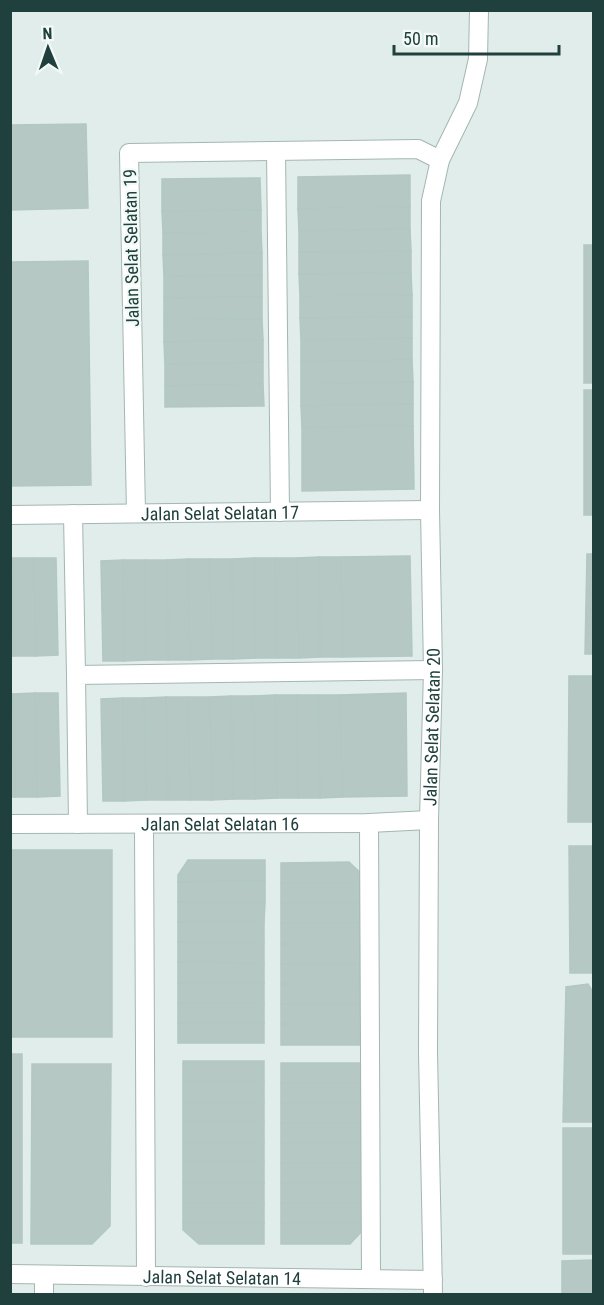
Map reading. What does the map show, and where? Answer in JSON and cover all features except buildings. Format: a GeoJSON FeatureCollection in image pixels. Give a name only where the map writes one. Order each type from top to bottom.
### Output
{"type":"FeatureCollection","features":[{"type":"Feature","properties":{"kind":"street","name":"Jalan Selat Selatan 20"},"geometry":{"type":"LineString","coordinates":[[433,1287],[428,1053],[429,820],[433,670],[430,510],[431,201],[440,160],[468,103],[478,59],[479,10]]}},
{"type":"Feature","properties":{"kind":"street","name":"Jalan Selat Selatan 19"},"geometry":{"type":"LineString","coordinates":[[136,513],[129,153],[418,149],[440,160]]}},
{"type":"Feature","properties":{"kind":"street"},"geometry":{"type":"LineString","coordinates":[[276,151],[280,512]]}},
{"type":"Feature","properties":{"kind":"street","name":"Jalan Selat Selatan 17"},"geometry":{"type":"LineString","coordinates":[[10,515],[430,510]]}},
{"type":"Feature","properties":{"kind":"street"},"geometry":{"type":"LineString","coordinates":[[74,514],[78,824]]}},
{"type":"Feature","properties":{"kind":"street"},"geometry":{"type":"LineString","coordinates":[[76,675],[433,670]]}},
{"type":"Feature","properties":{"kind":"street","name":"Jalan Selat Selatan 16"},"geometry":{"type":"LineString","coordinates":[[10,824],[429,820]]}},
{"type":"Feature","properties":{"kind":"street"},"geometry":{"type":"LineString","coordinates":[[369,822],[371,1278]]}},
{"type":"Feature","properties":{"kind":"street"},"geometry":{"type":"LineString","coordinates":[[144,824],[146,1277]]}},
{"type":"Feature","properties":{"kind":"street","name":"Jalan Selat Selatan 14"},"geometry":{"type":"LineString","coordinates":[[10,1274],[371,1278],[433,1287]]}},
{"type":"Feature","properties":{"kind":"street"},"geometry":{"type":"LineString","coordinates":[[44,1275],[44,1294]]}}]}
